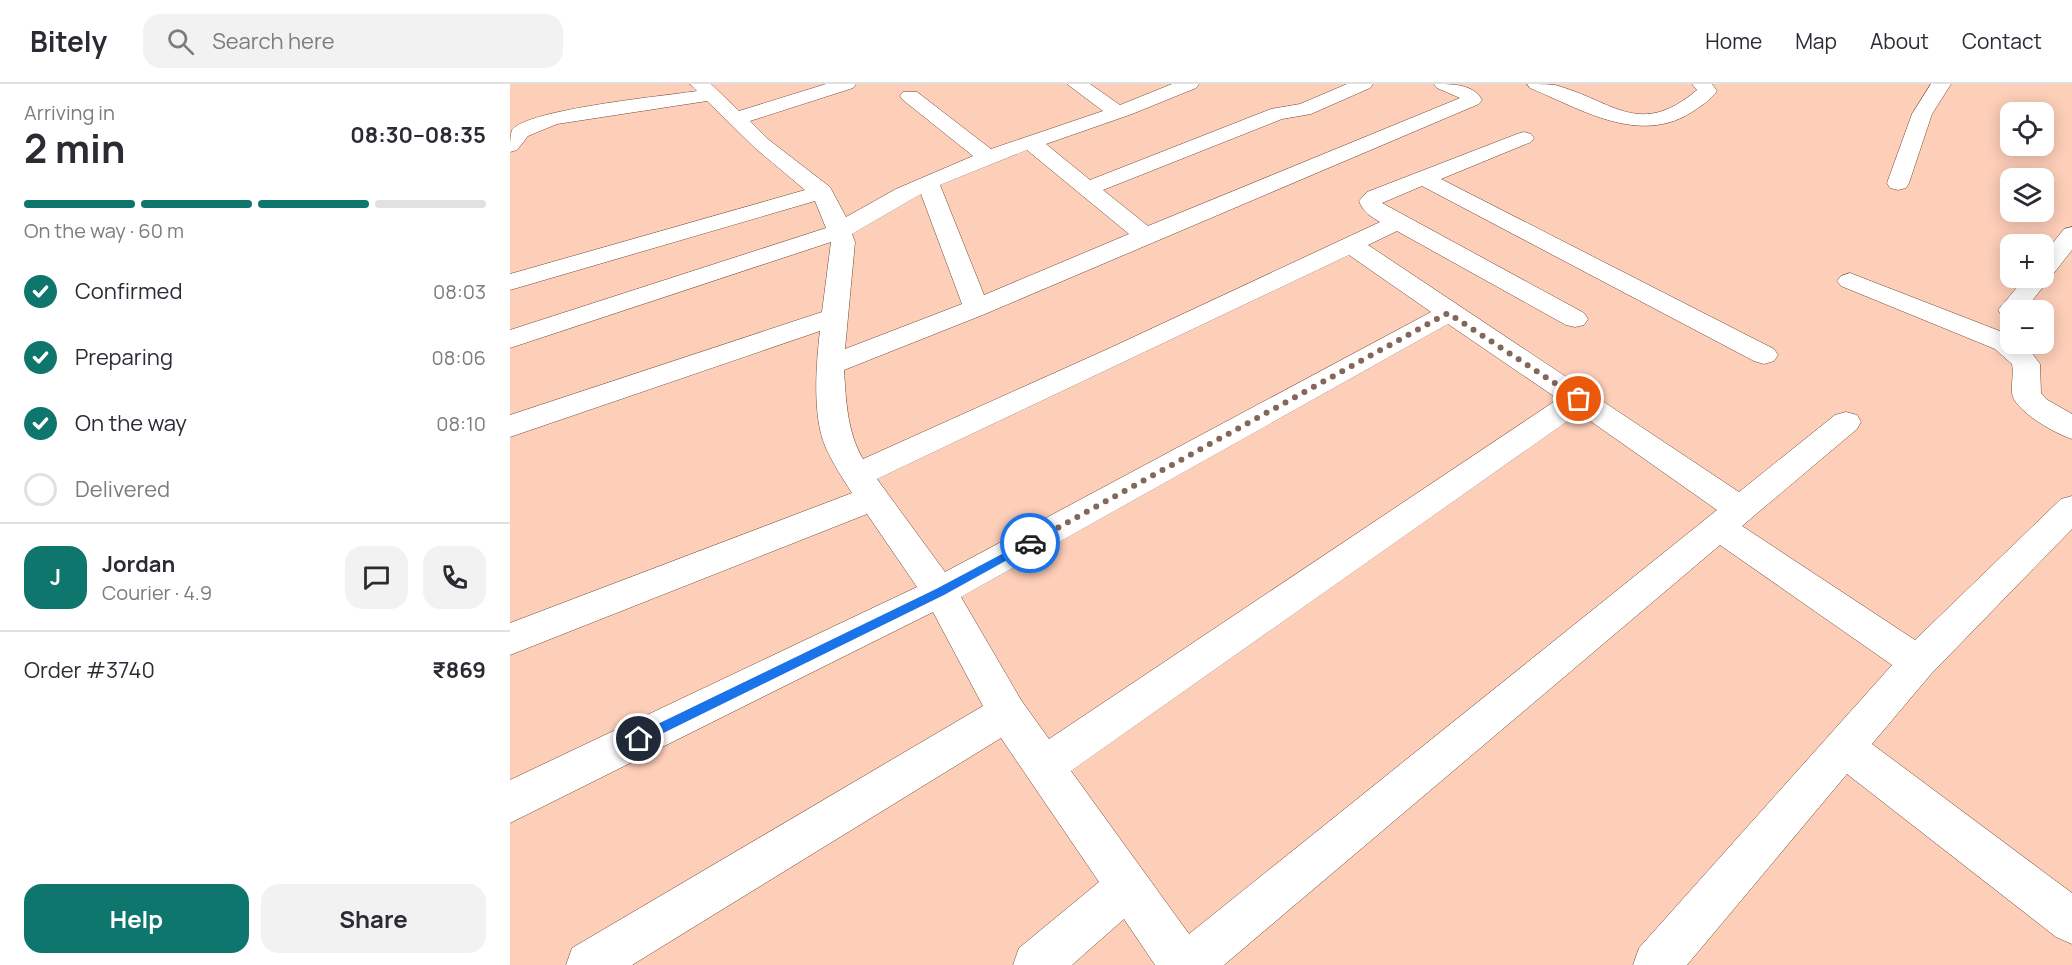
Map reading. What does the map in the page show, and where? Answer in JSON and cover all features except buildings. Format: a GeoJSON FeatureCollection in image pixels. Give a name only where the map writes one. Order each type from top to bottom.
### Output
{"type":"FeatureCollection","features":[{"type":"Feature","properties":{"kind":"street"},"geometry":{"type":"LineString","coordinates":[[735,118],[846,84]]}},
{"type":"Feature","properties":{"kind":"street"},"geometry":{"type":"LineString","coordinates":[[1077,84],[1118,112]]}},
{"type":"Feature","properties":{"kind":"street"},"geometry":{"type":"LineString","coordinates":[[510,339],[840,232],[870,210],[928,183],[1030,142],[1118,112],[1189,84]]}},
{"type":"Feature","properties":{"kind":"street"},"geometry":{"type":"LineString","coordinates":[[1088,188],[1278,113],[1304,110],[1363,84]]}},
{"type":"Feature","properties":{"kind":"street"},"geometry":{"type":"LineString","coordinates":[[830,365],[976,308],[1472,100],[1470,95],[1447,84]]}},
{"type":"Feature","properties":{"kind":"street"},"geometry":{"type":"LineString","coordinates":[[1537,84],[1621,116],[1638,121],[1654,121],[1701,97],[1707,91],[1702,84]]}},
{"type":"Feature","properties":{"kind":"street"},"geometry":{"type":"LineString","coordinates":[[1898,183],[1922,114],[1941,84]]}},
{"type":"Feature","properties":{"kind":"street"},"geometry":{"type":"LineString","coordinates":[[510,146],[521,132],[552,119],[705,90],[762,144],[822,192],[843,242],[830,365],[835,427],[840,446],[865,487],[940,592],[1007,713],[1183,965]]}},
{"type":"Feature","properties":{"kind":"street"},"geometry":{"type":"LineString","coordinates":[[910,96],[989,158]]}},
{"type":"Feature","properties":{"kind":"street"},"geometry":{"type":"LineString","coordinates":[[1524,138],[1375,197],[1370,201],[1373,208],[1575,319]]}},
{"type":"Feature","properties":{"kind":"street"},"geometry":{"type":"LineString","coordinates":[[1030,142],[1145,236]]}},
{"type":"Feature","properties":{"kind":"street"},"geometry":{"type":"LineString","coordinates":[[1425,179],[1764,355]]}},
{"type":"Feature","properties":{"kind":"street"},"geometry":{"type":"LineString","coordinates":[[928,183],[976,308]]}},
{"type":"Feature","properties":{"kind":"street"},"geometry":{"type":"LineString","coordinates":[[510,282],[822,192]]}},
{"type":"Feature","properties":{"kind":"street"},"geometry":{"type":"LineString","coordinates":[[510,639],[865,487],[1120,354],[1398,222]]}},
{"type":"Feature","properties":{"kind":"street"},"geometry":{"type":"LineString","coordinates":[[2054,257],[2072,234]]}},
{"type":"Feature","properties":{"kind":"street"},"geometry":{"type":"LineString","coordinates":[[1350,244],[1448,313],[1579,399],[1729,518],[1917,662]]}},
{"type":"Feature","properties":{"kind":"street"},"geometry":{"type":"LineString","coordinates":[[1850,281],[1990,337],[2021,352],[2028,365],[2026,394],[2036,406],[2072,429]]}},
{"type":"Feature","properties":{"kind":"street"},"geometry":{"type":"LineString","coordinates":[[2020,300],[2030,288]]}},
{"type":"Feature","properties":{"kind":"street"},"geometry":{"type":"LineString","coordinates":[[510,802],[940,592],[1448,313]]}},
{"type":"Feature","properties":{"kind":"street"},"geometry":{"type":"LineString","coordinates":[[510,426],[835,317]]}},
{"type":"Feature","properties":{"kind":"street"},"geometry":{"type":"LineString","coordinates":[[1990,337],[2000,325]]}},
{"type":"Feature","properties":{"kind":"street"},"geometry":{"type":"LineString","coordinates":[[1044,766],[1579,399]]}},
{"type":"Feature","properties":{"kind":"street"},"geometry":{"type":"LineString","coordinates":[[1188,965],[1846,422]]}},
{"type":"Feature","properties":{"kind":"street"},"geometry":{"type":"LineString","coordinates":[[1656,965],[1917,662],[2072,508]]}},
{"type":"Feature","properties":{"kind":"street"},"geometry":{"type":"LineString","coordinates":[[589,965],[1007,713]]}},
{"type":"Feature","properties":{"kind":"street"},"geometry":{"type":"LineString","coordinates":[[1844,747],[2072,921]]}},
{"type":"Feature","properties":{"kind":"street"},"geometry":{"type":"LineString","coordinates":[[1036,965],[1128,886]]}},
{"type":"Feature","properties":{"kind":"way so far"},"geometry":{"type":"LineString","coordinates":[[1030,543],[1448,313],[1579,399]]}},
{"type":"Feature","properties":{"kind":"route"},"geometry":{"type":"LineString","coordinates":[[639,739],[940,592],[1030,543]]}}]}
